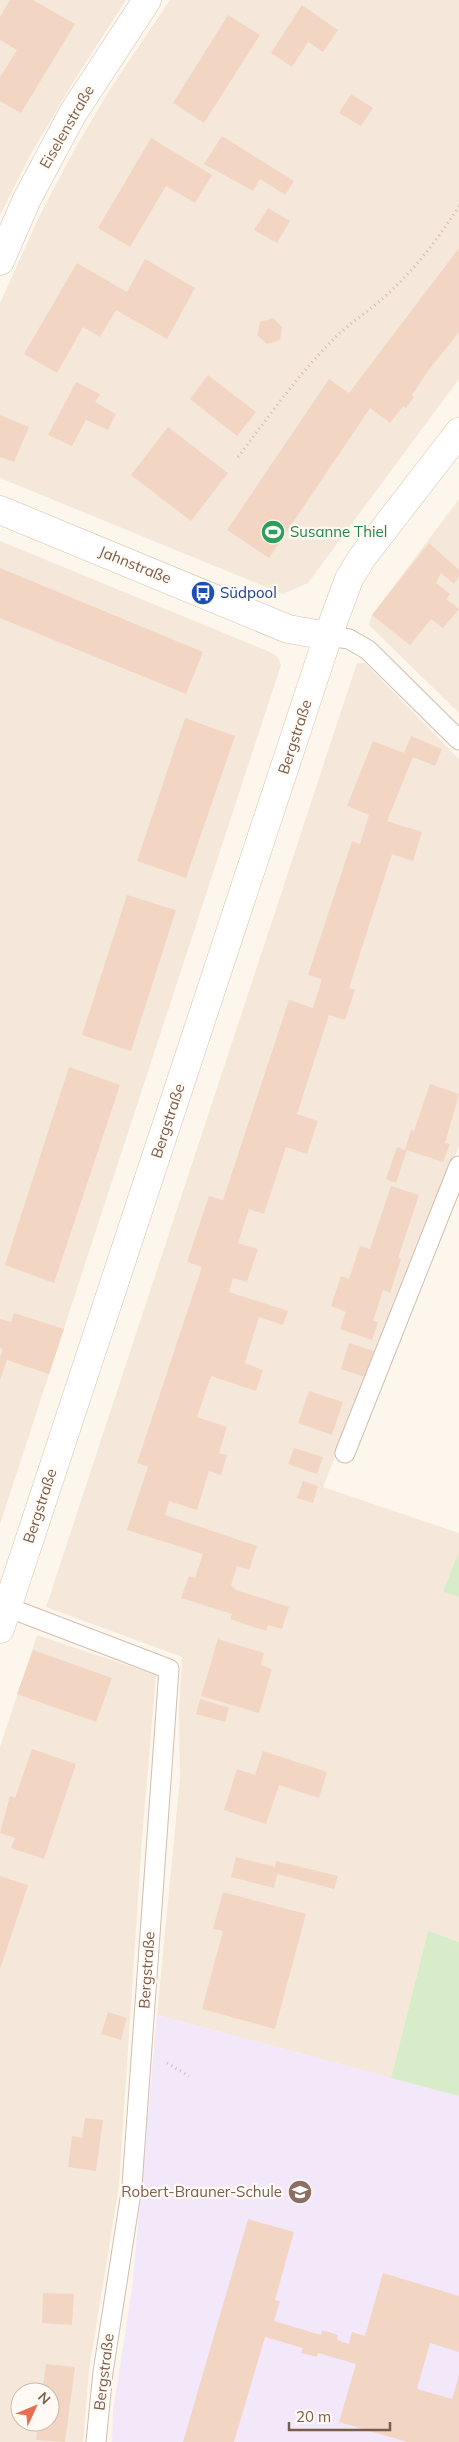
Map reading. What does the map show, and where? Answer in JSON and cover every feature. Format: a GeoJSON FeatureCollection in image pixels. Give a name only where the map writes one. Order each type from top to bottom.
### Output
{"type":"FeatureCollection","features":[{"type":"Feature","properties":{"kind":"street","name":"Eiselenstraße"},"geometry":{"type":"LineString","coordinates":[[0,261],[27,199],[73,114],[147,0]]}},
{"type":"Feature","properties":{"kind":"street","name":"Bergstraße"},"geometry":{"type":"LineString","coordinates":[[3,1618],[328,636],[349,579],[361,559],[459,432]]}},
{"type":"Feature","properties":{"kind":"street","name":"Jahnstraße"},"geometry":{"type":"LineString","coordinates":[[0,510],[288,629],[328,636]]}},
{"type":"Feature","properties":{"kind":"lane"},"geometry":{"type":"LineString","coordinates":[[328,636],[350,639],[368,650],[459,740]]}},
{"type":"Feature","properties":{"kind":"lane"},"geometry":{"type":"LineString","coordinates":[[345,1453],[459,1166]]}},
{"type":"Feature","properties":{"kind":"lane","name":"Bergstraße"},"geometry":{"type":"LineString","coordinates":[[3,1618],[169,1669],[132,2186],[103,2372],[96,2442]]}},
{"type":"Feature","properties":{"kind":"path"},"geometry":{"type":"LineString","coordinates":[[238,457],[278,403],[314,360],[340,333],[393,290],[444,231],[459,206]]}},
{"type":"Feature","properties":{"kind":"shaded area"},"geometry":{"type":"Polygon","coordinates":[[[0,0],[126,0],[72,84],[32,152],[0,215],[0,0]]]}},
{"type":"Feature","properties":{"kind":"shaded area"},"geometry":{"type":"Polygon","coordinates":[[[170,0],[459,0],[459,379],[308,583],[283,594],[0,478],[0,303],[39,217],[73,152],[112,86],[170,0]]]}},
{"type":"Feature","properties":{"kind":"shaded area"},"geometry":{"type":"Polygon","coordinates":[[[459,499],[459,713],[369,625],[372,615],[459,499]]]}},
{"type":"Feature","properties":{"kind":"shaded area"},"geometry":{"type":"Polygon","coordinates":[[[0,541],[270,652],[278,657],[281,665],[0,1524],[0,541]]]}},
{"type":"Feature","properties":{"kind":"shaded area"},"geometry":{"type":"Polygon","coordinates":[[[357,663],[365,663],[459,759],[459,1146],[323,1487],[459,1533],[459,1550],[443,1592],[459,1597],[459,1942],[428,1932],[391,2078],[157,2015],[180,1778],[179,1709],[182,1657],[46,1607],[357,663]]]}},
{"type":"Feature","properties":{"kind":"shaded area"},"geometry":{"type":"Polygon","coordinates":[[[37,1635],[156,1675],[142,1839],[119,2186],[89,2370],[83,2442],[0,2442],[0,1747],[37,1635]]]}},
{"type":"Feature","properties":{"kind":"shaded area","name":"Robert-Brauner-Schule"},"geometry":{"type":"Polygon","coordinates":[[[157,2015],[459,2096],[459,2442],[112,2442],[113,2411],[132,2289],[157,2015]]]}},
{"type":"Feature","properties":{"kind":"green space"},"geometry":{"type":"Polygon","coordinates":[[[459,1550],[459,1597],[443,1592],[459,1550]]]}},
{"type":"Feature","properties":{"kind":"green space"},"geometry":{"type":"Polygon","coordinates":[[[428,1931],[459,1942],[459,2096],[391,2078],[428,1931]]]}},
{"type":"Feature","properties":{"kind":"building"},"geometry":{"type":"Polygon","coordinates":[[[10,0],[33,0],[75,24],[21,113],[0,101],[0,77],[17,50],[0,40],[0,17],[10,0]]]}},
{"type":"Feature","properties":{"kind":"building"},"geometry":{"type":"Polygon","coordinates":[[[302,5],[338,30],[323,52],[308,42],[292,67],[271,53],[302,5]]]}},
{"type":"Feature","properties":{"kind":"building"},"geometry":{"type":"Polygon","coordinates":[[[228,15],[260,35],[204,123],[173,103],[228,15]]]}},
{"type":"Feature","properties":{"kind":"building"},"geometry":{"type":"Polygon","coordinates":[[[351,94],[373,108],[361,126],[339,113],[351,94]]]}},
{"type":"Feature","properties":{"kind":"building"},"geometry":{"type":"Polygon","coordinates":[[[222,136],[294,181],[285,195],[260,179],[253,191],[204,164],[222,136]]]}},
{"type":"Feature","properties":{"kind":"building"},"geometry":{"type":"Polygon","coordinates":[[[151,138],[212,175],[195,203],[166,186],[130,247],[98,228],[151,138]]]}},
{"type":"Feature","properties":{"kind":"building"},"geometry":{"type":"Polygon","coordinates":[[[268,208],[290,221],[277,243],[254,230],[268,208]]]}},
{"type":"Feature","properties":{"kind":"building"},"geometry":{"type":"Polygon","coordinates":[[[459,248],[459,332],[428,371],[406,408],[403,406],[390,423],[370,408],[269,558],[227,530],[329,379],[349,393],[459,248]]]}},
{"type":"Feature","properties":{"kind":"building"},"geometry":{"type":"Polygon","coordinates":[[[145,259],[195,288],[167,339],[116,310],[100,337],[83,327],[57,373],[24,354],[77,263],[127,292],[145,259]]]}},
{"type":"Feature","properties":{"kind":"building"},"geometry":{"type":"Polygon","coordinates":[[[273,318],[282,327],[280,340],[267,344],[257,335],[260,322],[273,318]]]}},
{"type":"Feature","properties":{"kind":"building"},"geometry":{"type":"Polygon","coordinates":[[[208,375],[256,412],[237,436],[190,399],[208,375]]]}},
{"type":"Feature","properties":{"kind":"building"},"geometry":{"type":"Polygon","coordinates":[[[76,382],[100,394],[95,402],[116,414],[108,430],[86,420],[72,446],[48,435],[76,382]]]}},
{"type":"Feature","properties":{"kind":"building"},"geometry":{"type":"Polygon","coordinates":[[[0,415],[29,427],[14,462],[0,457],[0,415]]]}},
{"type":"Feature","properties":{"kind":"building"},"geometry":{"type":"Polygon","coordinates":[[[168,427],[228,473],[191,521],[131,475],[168,427]]]}},
{"type":"Feature","properties":{"kind":"building"},"geometry":{"type":"Polygon","coordinates":[[[429,543],[459,570],[459,576],[454,584],[441,573],[436,583],[450,594],[446,599],[459,609],[443,628],[431,619],[410,645],[372,615],[429,543]]]}},
{"type":"Feature","properties":{"kind":"building"},"geometry":{"type":"Polygon","coordinates":[[[0,568],[203,652],[186,694],[0,618],[0,568]]]}},
{"type":"Feature","properties":{"kind":"building"},"geometry":{"type":"Polygon","coordinates":[[[185,718],[235,736],[186,878],[137,861],[185,718]]]}},
{"type":"Feature","properties":{"kind":"building"},"geometry":{"type":"Polygon","coordinates":[[[411,736],[442,749],[435,766],[413,757],[387,821],[422,832],[413,861],[392,854],[349,988],[355,990],[345,1020],[329,1015],[297,1114],[318,1121],[307,1154],[286,1147],[264,1214],[249,1209],[238,1243],[258,1249],[247,1282],[233,1278],[229,1292],[288,1311],[283,1325],[259,1317],[245,1363],[263,1370],[256,1391],[211,1376],[197,1417],[227,1427],[219,1453],[227,1455],[221,1475],[209,1471],[197,1510],[169,1501],[165,1515],[257,1546],[249,1570],[237,1566],[231,1585],[236,1590],[289,1607],[282,1629],[268,1625],[266,1631],[230,1619],[232,1614],[181,1598],[189,1576],[195,1578],[203,1554],[127,1530],[148,1467],[137,1463],[202,1267],[187,1262],[209,1196],[223,1200],[289,1000],[313,1008],[322,979],[308,975],[352,841],[360,844],[369,815],[347,806],[373,741],[404,753],[411,736]]]}},
{"type":"Feature","properties":{"kind":"building"},"geometry":{"type":"Polygon","coordinates":[[[127,895],[176,910],[131,1051],[82,1035],[127,895]]]}},
{"type":"Feature","properties":{"kind":"building"},"geometry":{"type":"Polygon","coordinates":[[[69,1067],[120,1085],[54,1283],[5,1265],[69,1067]]]}},
{"type":"Feature","properties":{"kind":"building"},"geometry":{"type":"Polygon","coordinates":[[[430,1084],[459,1094],[445,1143],[450,1144],[443,1162],[407,1150],[396,1183],[386,1179],[397,1147],[405,1150],[411,1130],[414,1131],[430,1084]]]}},
{"type":"Feature","properties":{"kind":"building"},"geometry":{"type":"Polygon","coordinates":[[[391,1186],[419,1195],[398,1258],[401,1259],[390,1293],[383,1290],[373,1321],[378,1322],[372,1340],[340,1329],[346,1312],[331,1306],[341,1276],[349,1279],[360,1246],[370,1249],[391,1186]]]}},
{"type":"Feature","properties":{"kind":"building"},"geometry":{"type":"Polygon","coordinates":[[[14,1313],[64,1329],[49,1374],[7,1360],[0,1380],[0,1357],[3,1349],[0,1348],[0,1319],[11,1322],[14,1313]]]}},
{"type":"Feature","properties":{"kind":"building"},"geometry":{"type":"Polygon","coordinates":[[[349,1343],[374,1351],[365,1377],[341,1369],[349,1343]]]}},
{"type":"Feature","properties":{"kind":"building"},"geometry":{"type":"Polygon","coordinates":[[[309,1391],[343,1402],[332,1435],[298,1423],[309,1391]]]}},
{"type":"Feature","properties":{"kind":"building"},"geometry":{"type":"Polygon","coordinates":[[[294,1448],[323,1457],[317,1474],[288,1464],[294,1448]]]}},
{"type":"Feature","properties":{"kind":"building"},"geometry":{"type":"Polygon","coordinates":[[[303,1481],[318,1486],[313,1503],[297,1498],[303,1481]]]}},
{"type":"Feature","properties":{"kind":"building"},"geometry":{"type":"Polygon","coordinates":[[[218,1639],[264,1653],[261,1665],[272,1669],[259,1713],[201,1696],[218,1639]]]}},
{"type":"Feature","properties":{"kind":"building"},"geometry":{"type":"Polygon","coordinates":[[[33,1650],[112,1678],[96,1722],[17,1694],[33,1650]]]}},
{"type":"Feature","properties":{"kind":"building"},"geometry":{"type":"Polygon","coordinates":[[[200,1699],[229,1708],[225,1722],[196,1714],[200,1699]]]}},
{"type":"Feature","properties":{"kind":"building"},"geometry":{"type":"Polygon","coordinates":[[[32,1749],[76,1764],[44,1859],[11,1848],[15,1838],[0,1833],[10,1796],[15,1798],[32,1749]]]}},
{"type":"Feature","properties":{"kind":"building"},"geometry":{"type":"Polygon","coordinates":[[[263,1751],[327,1772],[319,1798],[279,1785],[266,1824],[224,1810],[237,1769],[255,1775],[263,1751]]]}},
{"type":"Feature","properties":{"kind":"building"},"geometry":{"type":"Polygon","coordinates":[[[236,1857],[275,1867],[276,1861],[338,1876],[334,1889],[277,1874],[274,1888],[231,1877],[236,1857]]]}},
{"type":"Feature","properties":{"kind":"building"},"geometry":{"type":"Polygon","coordinates":[[[0,1876],[28,1885],[0,1969],[0,1876]]]}},
{"type":"Feature","properties":{"kind":"building"},"geometry":{"type":"Polygon","coordinates":[[[223,1892],[306,1914],[275,2029],[202,2009],[223,1931],[213,1929],[223,1892]]]}},
{"type":"Feature","properties":{"kind":"building"},"geometry":{"type":"Polygon","coordinates":[[[108,2012],[127,2018],[121,2040],[101,2034],[108,2012]]]}},
{"type":"Feature","properties":{"kind":"building"},"geometry":{"type":"Polygon","coordinates":[[[85,2118],[103,2120],[96,2171],[68,2167],[72,2136],[82,2138],[85,2118]]]}},
{"type":"Feature","properties":{"kind":"building"},"geometry":{"type":"Polygon","coordinates":[[[248,2219],[294,2232],[275,2300],[280,2301],[274,2321],[321,2335],[322,2330],[338,2335],[337,2340],[349,2344],[352,2332],[365,2336],[383,2273],[459,2296],[459,2352],[430,2343],[417,2389],[452,2399],[459,2375],[459,2442],[407,2442],[339,2422],[356,2364],[318,2353],[317,2357],[301,2353],[303,2348],[265,2337],[234,2442],[183,2442],[248,2219]]]}},
{"type":"Feature","properties":{"kind":"building"},"geometry":{"type":"Polygon","coordinates":[[[43,2293],[74,2294],[72,2325],[42,2323],[43,2293]]]}},
{"type":"Feature","properties":{"kind":"building"},"geometry":{"type":"Polygon","coordinates":[[[46,2364],[75,2367],[65,2442],[36,2440],[37,2432],[60,2432],[60,2382],[43,2382],[46,2364]]]}},
{"type":"Feature","properties":{"kind":"place","name":"Susanne Thiel"},"geometry":{"type":"Point","coordinates":[273,532]}},
{"type":"Feature","properties":{"kind":"place","name":"Südpool"},"geometry":{"type":"Point","coordinates":[203,593]}},
{"type":"Feature","properties":{"kind":"place","name":"Robert-Brauner-Schule"},"geometry":{"type":"Point","coordinates":[300,2192]}}]}
